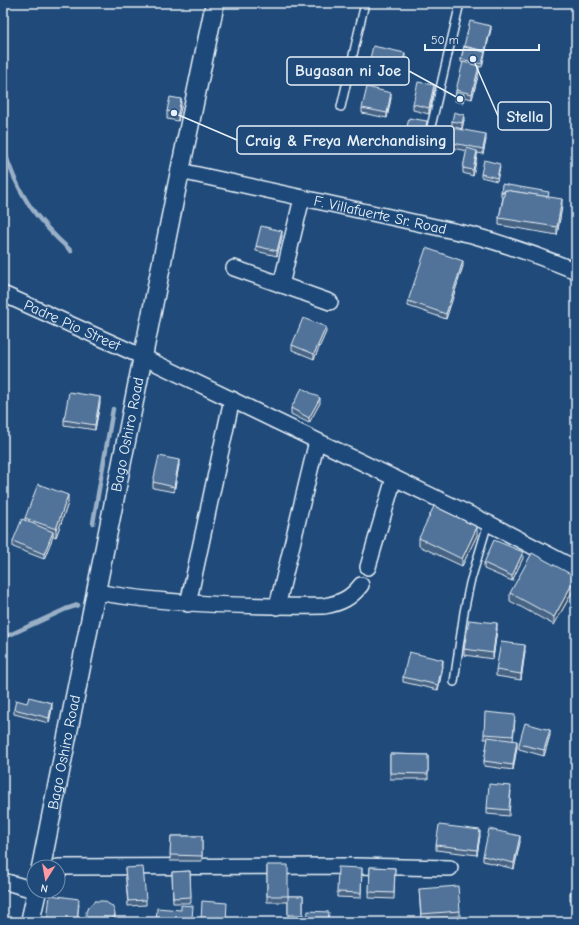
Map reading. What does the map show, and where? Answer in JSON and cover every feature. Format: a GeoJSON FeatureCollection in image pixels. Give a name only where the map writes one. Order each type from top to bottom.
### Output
{"type":"FeatureCollection","features":[{"type":"Feature","properties":{"kind":"street","name":"Bago Oshiro Road"},"geometry":{"type":"LineString","coordinates":[[43,859],[142,357],[215,3]]}},
{"type":"Feature","properties":{"kind":"street","name":"F. Villafuerte Sr. Road"},"geometry":{"type":"LineString","coordinates":[[180,170],[472,235],[533,254],[576,272]]}},
{"type":"Feature","properties":{"kind":"street"},"geometry":{"type":"LineString","coordinates":[[281,284],[302,198]]}},
{"type":"Feature","properties":{"kind":"street"},"geometry":{"type":"LineString","coordinates":[[234,268],[330,302]]}},
{"type":"Feature","properties":{"kind":"street","name":"Padre Pio Street"},"geometry":{"type":"LineString","coordinates":[[3,294],[232,399],[488,523],[576,569]]}},
{"type":"Feature","properties":{"kind":"street"},"geometry":{"type":"LineString","coordinates":[[188,604],[232,399]]}},
{"type":"Feature","properties":{"kind":"street"},"geometry":{"type":"LineString","coordinates":[[277,607],[317,440]]}},
{"type":"Feature","properties":{"kind":"street"},"geometry":{"type":"LineString","coordinates":[[368,568],[394,478]]}},
{"type":"Feature","properties":{"kind":"street"},"geometry":{"type":"LineString","coordinates":[[96,592],[188,604],[277,607],[324,606],[345,601],[354,594],[361,585]]}},
{"type":"Feature","properties":{"kind":"street"},"geometry":{"type":"LineString","coordinates":[[66,867],[355,866],[450,868]]}},
{"type":"Feature","properties":{"kind":"street"},"geometry":{"type":"LineString","coordinates":[[3,881],[26,888]]}},
{"type":"Feature","properties":{"kind":"street"},"geometry":{"type":"LineString","coordinates":[[30,922],[34,899]]}},
{"type":"Feature","properties":{"kind":"lane"},"geometry":{"type":"LineString","coordinates":[[341,107],[365,3]]}},
{"type":"Feature","properties":{"kind":"lane"},"geometry":{"type":"LineString","coordinates":[[426,148],[460,3]]}},
{"type":"Feature","properties":{"kind":"lane"},"geometry":{"type":"LineString","coordinates":[[454,682],[468,590],[488,523]]}},
{"type":"Feature","properties":{"kind":"building"},"geometry":{"type":"Polygon","coordinates":[[[470,21],[491,26],[485,51],[464,46],[470,21]]]}},
{"type":"Feature","properties":{"kind":"building"},"geometry":{"type":"Polygon","coordinates":[[[373,46],[405,53],[400,74],[368,67],[373,46]]]}},
{"type":"Feature","properties":{"kind":"building"},"geometry":{"type":"Polygon","coordinates":[[[464,47],[485,52],[482,64],[461,59],[464,47]]]}},
{"type":"Feature","properties":{"kind":"building"},"geometry":{"type":"Polygon","coordinates":[[[463,62],[479,66],[472,94],[456,90],[463,62]]]}},
{"type":"Feature","properties":{"kind":"building"},"geometry":{"type":"Polygon","coordinates":[[[418,82],[434,85],[429,108],[413,104],[418,82]]]}},
{"type":"Feature","properties":{"kind":"building"},"geometry":{"type":"Polygon","coordinates":[[[367,87],[391,93],[387,113],[362,108],[367,87]]]}},
{"type":"Feature","properties":{"kind":"building"},"geometry":{"type":"Polygon","coordinates":[[[456,92],[464,94],[463,100],[455,99],[456,92]]]}},
{"type":"Feature","properties":{"kind":"building"},"geometry":{"type":"Polygon","coordinates":[[[170,97],[181,99],[178,114],[167,111],[170,97]]]}},
{"type":"Feature","properties":{"kind":"building"},"geometry":{"type":"Polygon","coordinates":[[[454,112],[464,115],[462,123],[452,121],[454,112]]]}},
{"type":"Feature","properties":{"kind":"building"},"geometry":{"type":"Polygon","coordinates":[[[409,118],[427,121],[424,136],[417,135],[416,138],[405,136],[409,118]]]}},
{"type":"Feature","properties":{"kind":"building"},"geometry":{"type":"Polygon","coordinates":[[[441,126],[486,134],[483,149],[438,140],[441,126]]]}},
{"type":"Feature","properties":{"kind":"building"},"geometry":{"type":"Polygon","coordinates":[[[467,148],[477,151],[473,170],[463,168],[467,148]]]}},
{"type":"Feature","properties":{"kind":"building"},"geometry":{"type":"Polygon","coordinates":[[[484,160],[500,164],[497,178],[481,174],[484,160]]]}},
{"type":"Feature","properties":{"kind":"building"},"geometry":{"type":"Polygon","coordinates":[[[502,184],[549,192],[548,197],[505,190],[504,192],[501,192],[502,184]]]}},
{"type":"Feature","properties":{"kind":"building"},"geometry":{"type":"Polygon","coordinates":[[[505,190],[562,199],[557,227],[499,218],[505,190]]]}},
{"type":"Feature","properties":{"kind":"building"},"geometry":{"type":"Polygon","coordinates":[[[261,226],[282,231],[277,251],[256,246],[261,226]]]}},
{"type":"Feature","properties":{"kind":"building"},"geometry":{"type":"Polygon","coordinates":[[[426,248],[463,261],[446,314],[408,301],[426,248]]]}},
{"type":"Feature","properties":{"kind":"building"},"geometry":{"type":"Polygon","coordinates":[[[303,318],[326,327],[314,354],[292,345],[303,318]]]}},
{"type":"Feature","properties":{"kind":"building"},"geometry":{"type":"Polygon","coordinates":[[[302,388],[320,398],[309,418],[291,408],[302,388]]]}},
{"type":"Feature","properties":{"kind":"building"},"geometry":{"type":"Polygon","coordinates":[[[69,392],[100,397],[95,425],[64,420],[69,392]]]}},
{"type":"Feature","properties":{"kind":"building"},"geometry":{"type":"Polygon","coordinates":[[[159,456],[179,460],[174,487],[153,482],[159,456]]]}},
{"type":"Feature","properties":{"kind":"building"},"geometry":{"type":"Polygon","coordinates":[[[38,484],[68,495],[56,529],[25,518],[38,484]]]}},
{"type":"Feature","properties":{"kind":"building"},"geometry":{"type":"Polygon","coordinates":[[[434,506],[477,527],[462,559],[419,538],[434,506]]]}},
{"type":"Feature","properties":{"kind":"building"},"geometry":{"type":"Polygon","coordinates":[[[22,519],[53,532],[44,554],[13,541],[22,519]]]}},
{"type":"Feature","properties":{"kind":"building"},"geometry":{"type":"Polygon","coordinates":[[[494,540],[523,552],[512,576],[484,563],[494,540]]]}},
{"type":"Feature","properties":{"kind":"building"},"geometry":{"type":"Polygon","coordinates":[[[532,553],[576,577],[554,617],[510,593],[532,553]]]}},
{"type":"Feature","properties":{"kind":"building"},"geometry":{"type":"Polygon","coordinates":[[[469,620],[497,623],[493,653],[464,649],[469,620]]]}},
{"type":"Feature","properties":{"kind":"building"},"geometry":{"type":"Polygon","coordinates":[[[501,642],[525,645],[521,674],[496,670],[501,642]]]}},
{"type":"Feature","properties":{"kind":"building"},"geometry":{"type":"Polygon","coordinates":[[[409,652],[443,660],[438,685],[403,677],[409,652]]]}},
{"type":"Feature","properties":{"kind":"building"},"geometry":{"type":"Polygon","coordinates":[[[29,697],[52,703],[49,718],[14,709],[16,700],[27,703],[29,697]]]}},
{"type":"Feature","properties":{"kind":"building"},"geometry":{"type":"Polygon","coordinates":[[[485,712],[515,715],[513,736],[484,734],[485,712]]]}},
{"type":"Feature","properties":{"kind":"building"},"geometry":{"type":"Polygon","coordinates":[[[525,723],[550,730],[544,750],[519,744],[525,723]]]}},
{"type":"Feature","properties":{"kind":"building"},"geometry":{"type":"Polygon","coordinates":[[[488,737],[517,741],[513,765],[484,761],[488,737]]]}},
{"type":"Feature","properties":{"kind":"building"},"geometry":{"type":"Polygon","coordinates":[[[390,754],[428,755],[428,774],[390,773],[390,754]]]}},
{"type":"Feature","properties":{"kind":"building"},"geometry":{"type":"Polygon","coordinates":[[[489,784],[511,786],[509,810],[487,808],[489,784]]]}},
{"type":"Feature","properties":{"kind":"building"},"geometry":{"type":"Polygon","coordinates":[[[439,825],[480,830],[477,850],[436,845],[439,825]]]}},
{"type":"Feature","properties":{"kind":"building"},"geometry":{"type":"Polygon","coordinates":[[[489,829],[520,836],[514,863],[483,856],[489,829]]]}},
{"type":"Feature","properties":{"kind":"building"},"geometry":{"type":"Polygon","coordinates":[[[171,836],[202,836],[202,856],[170,855],[171,836]]]}},
{"type":"Feature","properties":{"kind":"building"},"geometry":{"type":"Polygon","coordinates":[[[267,865],[288,865],[288,896],[267,896],[267,865]]]}},
{"type":"Feature","properties":{"kind":"building"},"geometry":{"type":"Polygon","coordinates":[[[143,867],[146,900],[128,901],[125,868],[143,867]]]}},
{"type":"Feature","properties":{"kind":"building"},"geometry":{"type":"Polygon","coordinates":[[[338,867],[362,868],[361,893],[337,892],[338,867]]]}},
{"type":"Feature","properties":{"kind":"building"},"geometry":{"type":"Polygon","coordinates":[[[370,867],[395,868],[394,893],[369,892],[370,867]]]}},
{"type":"Feature","properties":{"kind":"building"},"geometry":{"type":"Polygon","coordinates":[[[190,871],[191,897],[173,898],[172,872],[190,871]]]}},
{"type":"Feature","properties":{"kind":"building"},"geometry":{"type":"Polygon","coordinates":[[[574,873],[576,873],[576,896],[570,894],[574,873]]]}},
{"type":"Feature","properties":{"kind":"building"},"geometry":{"type":"Polygon","coordinates":[[[458,886],[460,911],[421,914],[419,889],[458,886]]]}},
{"type":"Feature","properties":{"kind":"building"},"geometry":{"type":"Polygon","coordinates":[[[288,896],[303,896],[303,915],[288,915],[288,896]]]}},
{"type":"Feature","properties":{"kind":"building"},"geometry":{"type":"Polygon","coordinates":[[[66,897],[79,899],[77,922],[47,920],[50,899],[66,899],[66,897]]]}},
{"type":"Feature","properties":{"kind":"building"},"geometry":{"type":"Polygon","coordinates":[[[95,901],[104,901],[112,906],[115,914],[112,922],[88,922],[86,912],[88,907],[95,901]]]}},
{"type":"Feature","properties":{"kind":"building"},"geometry":{"type":"Polygon","coordinates":[[[202,901],[227,903],[226,922],[201,922],[202,901]]]}},
{"type":"Feature","properties":{"kind":"building"},"geometry":{"type":"Polygon","coordinates":[[[181,905],[193,906],[192,919],[200,920],[199,922],[156,922],[157,908],[181,910],[181,905]]]}},
{"type":"Feature","properties":{"kind":"building"},"geometry":{"type":"Polygon","coordinates":[[[308,911],[329,912],[328,922],[307,922],[308,911]]]}},
{"type":"Feature","properties":{"kind":"waterway"},"geometry":{"type":"LineString","coordinates":[[3,146],[14,177],[28,204],[47,228],[71,251]]}},
{"type":"Feature","properties":{"kind":"waterway"},"geometry":{"type":"LineString","coordinates":[[93,523],[113,409]]}},
{"type":"Feature","properties":{"kind":"waterway"},"geometry":{"type":"LineString","coordinates":[[3,638],[78,605]]}},
{"type":"Feature","properties":{"kind":"place","name":"Stella"},"geometry":{"type":"Point","coordinates":[473,59]}},
{"type":"Feature","properties":{"kind":"place","name":"Bugasan ni Joe"},"geometry":{"type":"Point","coordinates":[460,99]}},
{"type":"Feature","properties":{"kind":"place","name":"Craig & Freya Merchandising"},"geometry":{"type":"Point","coordinates":[174,113]}}]}
